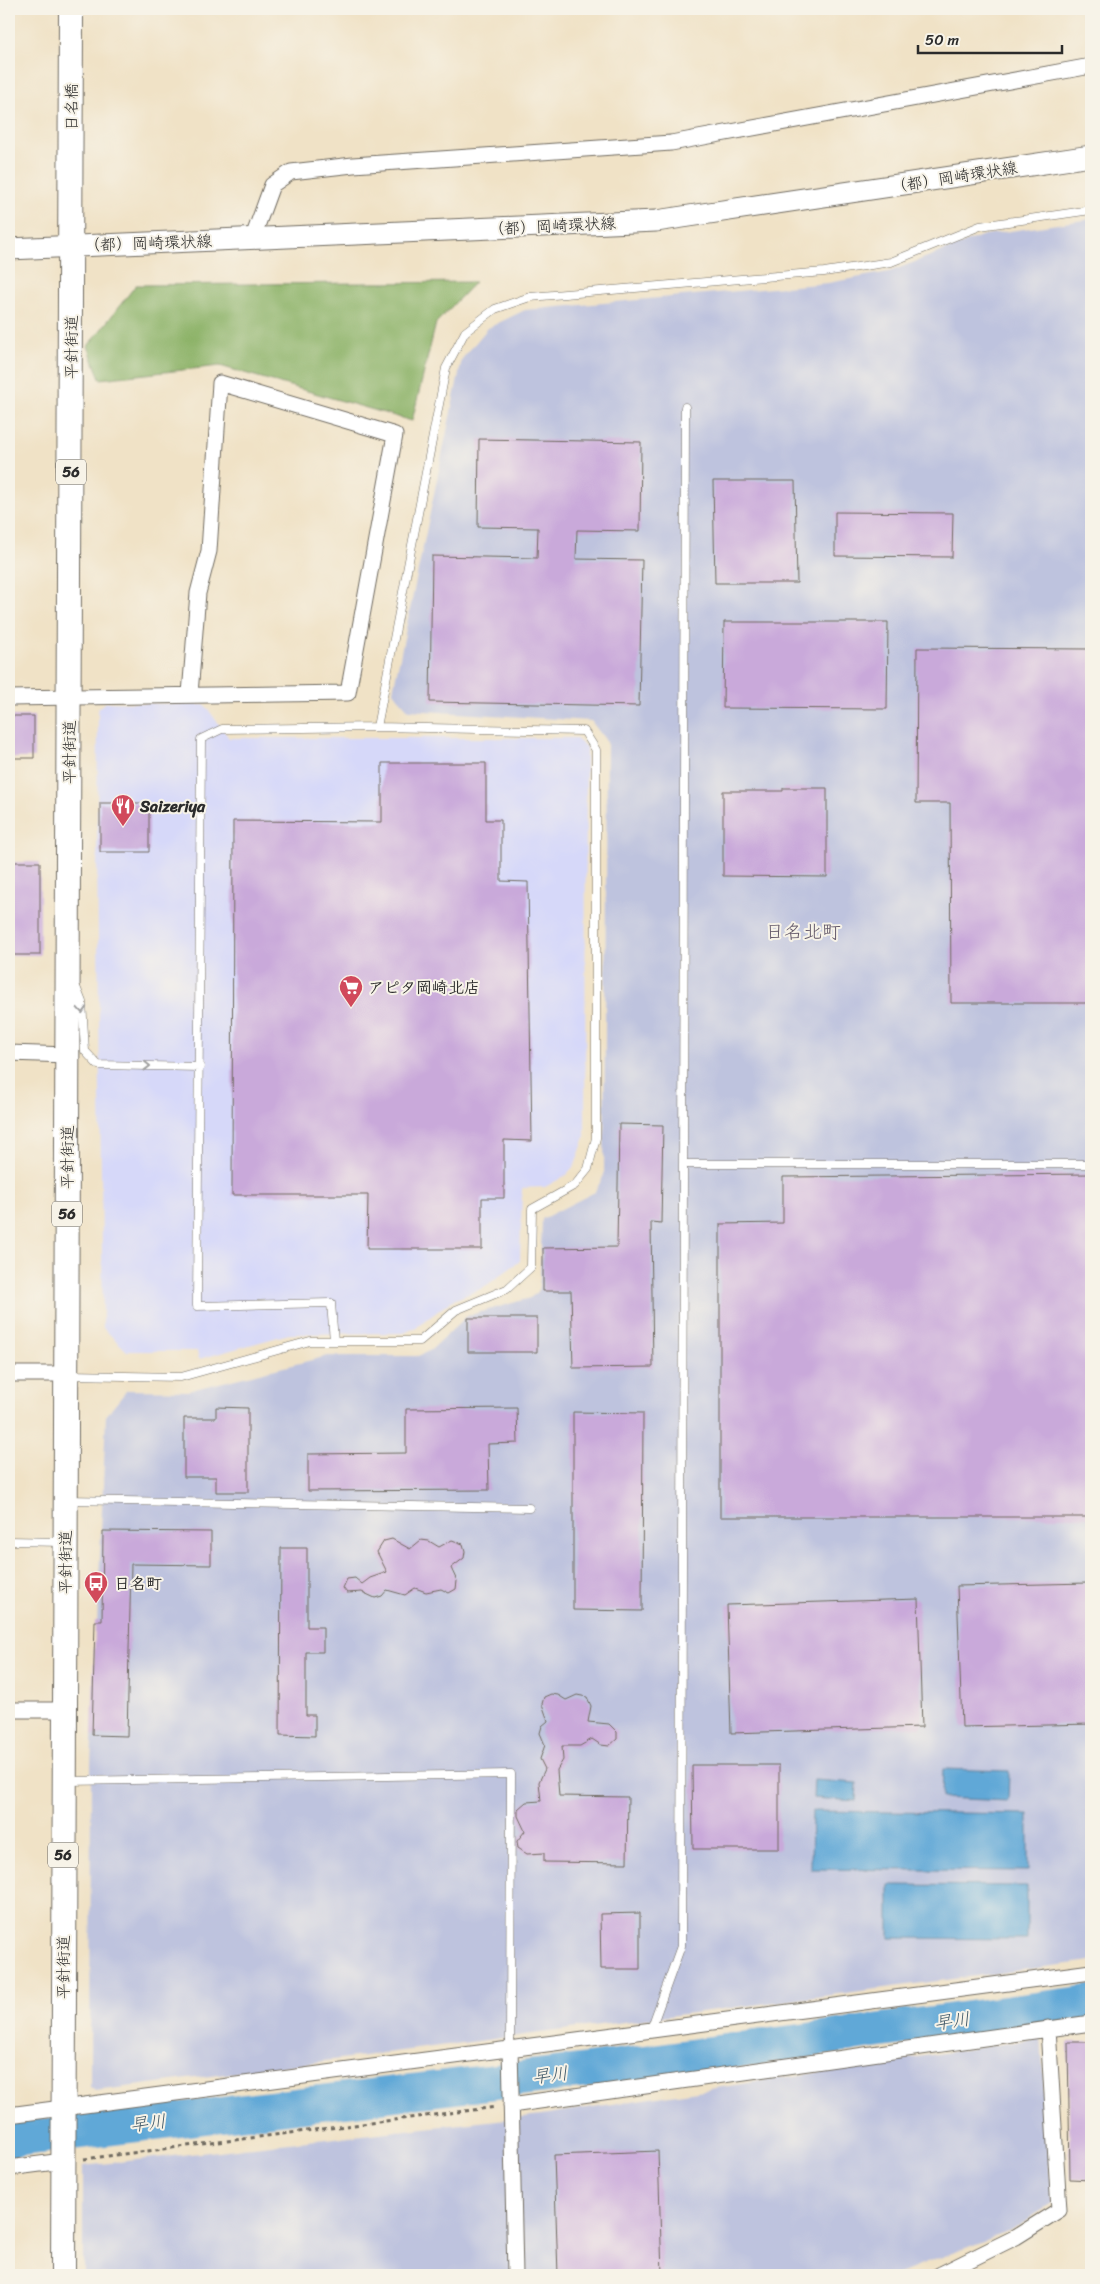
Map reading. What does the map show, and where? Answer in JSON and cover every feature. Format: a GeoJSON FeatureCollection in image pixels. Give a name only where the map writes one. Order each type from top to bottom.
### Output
{"type":"FeatureCollection","features":[{"type":"Feature","properties":{"kind":"main road","name":"日名橋"},"geometry":{"type":"LineString","coordinates":[[71,9],[72,206]]}},
{"type":"Feature","properties":{"kind":"main road","name":"平針街道"},"geometry":{"type":"LineString","coordinates":[[62,2107],[72,206]]}},
{"type":"Feature","properties":{"kind":"main road","name":"56"},"geometry":{"type":"LineString","coordinates":[[62,2107],[63,2275]]}},
{"type":"Feature","properties":{"kind":"street"},"geometry":{"type":"LineString","coordinates":[[252,240],[272,185],[291,172],[353,165],[671,143],[1091,66]]}},
{"type":"Feature","properties":{"kind":"street","name":"（都）岡崎環状線"},"geometry":{"type":"LineString","coordinates":[[9,249],[252,240],[656,221],[1091,156]]}},
{"type":"Feature","properties":{"kind":"street"},"geometry":{"type":"LineString","coordinates":[[9,698],[190,694],[348,694],[395,435],[220,383],[209,551],[198,593],[190,694]]}},
{"type":"Feature","properties":{"kind":"street"},"geometry":{"type":"LineString","coordinates":[[9,1053],[68,1054]]}},
{"type":"Feature","properties":{"kind":"street"},"geometry":{"type":"LineString","coordinates":[[9,1374],[66,1374]]}},
{"type":"Feature","properties":{"kind":"street"},"geometry":{"type":"LineString","coordinates":[[9,1710],[64,1710]]}},
{"type":"Feature","properties":{"kind":"street"},"geometry":{"type":"LineString","coordinates":[[9,2115],[510,2047],[1091,1972]]}},
{"type":"Feature","properties":{"kind":"street"},"geometry":{"type":"LineString","coordinates":[[511,2105],[1048,2028],[1091,2024]]}},
{"type":"Feature","properties":{"kind":"street"},"geometry":{"type":"LineString","coordinates":[[939,2275],[1016,2237],[1058,2210],[1048,2028]]}},
{"type":"Feature","properties":{"kind":"street"},"geometry":{"type":"LineString","coordinates":[[510,2047],[515,2275]]}},
{"type":"Feature","properties":{"kind":"street"},"geometry":{"type":"LineString","coordinates":[[9,2168],[63,2162]]}},
{"type":"Feature","properties":{"kind":"lane"},"geometry":{"type":"LineString","coordinates":[[377,726],[446,368],[465,332],[495,309],[530,297],[824,272],[891,262],[980,226],[1091,210]]}},
{"type":"Feature","properties":{"kind":"lane"},"geometry":{"type":"LineString","coordinates":[[651,2029],[681,1946],[685,407]]}},
{"type":"Feature","properties":{"kind":"lane"},"geometry":{"type":"LineString","coordinates":[[66,1374],[181,1377],[310,1341],[334,1341],[420,1341],[456,1310],[507,1290],[531,1267],[532,1209],[575,1185],[588,1169],[596,1138],[596,750],[584,731],[377,726],[222,729],[201,740],[197,1306],[331,1303],[334,1341]]}},
{"type":"Feature","properties":{"kind":"lane"},"geometry":{"type":"LineString","coordinates":[[68,963],[82,1002],[84,1051],[98,1065],[200,1067]]}},
{"type":"Feature","properties":{"kind":"lane"},"geometry":{"type":"LineString","coordinates":[[683,1164],[1091,1164]]}},
{"type":"Feature","properties":{"kind":"lane"},"geometry":{"type":"LineString","coordinates":[[65,1500],[529,1508]]}},
{"type":"Feature","properties":{"kind":"lane"},"geometry":{"type":"LineString","coordinates":[[9,1541],[65,1542]]}},
{"type":"Feature","properties":{"kind":"lane"},"geometry":{"type":"LineString","coordinates":[[64,1781],[511,1774],[510,2047]]}},
{"type":"Feature","properties":{"kind":"path"},"geometry":{"type":"LineString","coordinates":[[63,2162],[511,2105]]}},
{"type":"Feature","properties":{"kind":"shaded area"},"geometry":{"type":"Polygon","coordinates":[[[1091,219],[1091,1961],[95,2091],[90,2087],[91,1765],[106,1416],[127,1390],[187,1391],[328,1356],[418,1356],[431,1350],[467,1316],[530,1298],[538,1292],[542,1219],[595,1192],[604,1175],[607,742],[591,721],[408,710],[393,691],[462,359],[488,328],[525,310],[828,283],[889,272],[984,235],[1091,219]]]}},
{"type":"Feature","properties":{"kind":"shaded area"},"geometry":{"type":"Polygon","coordinates":[[[106,702],[205,705],[229,738],[575,738],[586,747],[585,1137],[575,1165],[565,1176],[545,1187],[522,1188],[520,1261],[483,1288],[451,1301],[417,1327],[404,1333],[289,1334],[199,1359],[197,1351],[127,1351],[103,1328],[97,860],[98,709],[106,702]]]}},
{"type":"Feature","properties":{"kind":"shaded area"},"geometry":{"type":"Polygon","coordinates":[[[1041,2038],[1052,2204],[1007,2232],[896,2275],[83,2275],[83,2166],[541,2115],[1041,2038]]]}},
{"type":"Feature","properties":{"kind":"green space"},"geometry":{"type":"Polygon","coordinates":[[[475,282],[436,323],[412,421],[220,366],[100,379],[88,346],[136,285],[475,282]]]}},
{"type":"Feature","properties":{"kind":"water"},"geometry":{"type":"Polygon","coordinates":[[[943,1769],[1009,1771],[1008,1801],[942,1798],[943,1769]]]}},
{"type":"Feature","properties":{"kind":"water"},"geometry":{"type":"Polygon","coordinates":[[[814,1780],[857,1783],[856,1801],[813,1798],[814,1780]]]}},
{"type":"Feature","properties":{"kind":"water"},"geometry":{"type":"Polygon","coordinates":[[[812,1811],[1028,1814],[1028,1871],[811,1869],[812,1811]]]}},
{"type":"Feature","properties":{"kind":"water"},"geometry":{"type":"Polygon","coordinates":[[[889,1885],[1027,1886],[1027,1939],[889,1938],[889,1885]]]}},
{"type":"Feature","properties":{"kind":"building"},"geometry":{"type":"Polygon","coordinates":[[[479,439],[641,442],[640,531],[577,530],[576,559],[642,560],[639,706],[430,702],[432,556],[537,558],[538,528],[478,527],[479,439]]]}},
{"type":"Feature","properties":{"kind":"building"},"geometry":{"type":"Polygon","coordinates":[[[713,481],[795,481],[797,583],[715,583],[713,481]]]}},
{"type":"Feature","properties":{"kind":"building"},"geometry":{"type":"Polygon","coordinates":[[[835,512],[953,513],[952,557],[835,556],[835,512]]]}},
{"type":"Feature","properties":{"kind":"building"},"geometry":{"type":"Polygon","coordinates":[[[724,622],[888,622],[887,709],[723,708],[724,622]]]}},
{"type":"Feature","properties":{"kind":"building"},"geometry":{"type":"Polygon","coordinates":[[[917,648],[1091,649],[1091,1003],[951,1003],[950,803],[916,803],[917,648]]]}},
{"type":"Feature","properties":{"kind":"building"},"geometry":{"type":"Polygon","coordinates":[[[9,716],[34,716],[34,758],[9,758],[9,716]]]}},
{"type":"Feature","properties":{"kind":"building"},"geometry":{"type":"Polygon","coordinates":[[[382,763],[486,763],[486,820],[501,820],[501,881],[528,882],[532,1141],[504,1140],[504,1198],[482,1198],[482,1249],[367,1249],[368,1195],[232,1195],[233,821],[382,822],[382,763]]]}},
{"type":"Feature","properties":{"kind":"building"},"geometry":{"type":"Polygon","coordinates":[[[783,788],[827,788],[827,877],[723,876],[723,791],[783,791],[783,788]]]}},
{"type":"Feature","properties":{"kind":"building"},"geometry":{"type":"Polygon","coordinates":[[[100,803],[149,803],[149,852],[100,852],[100,803]]]}},
{"type":"Feature","properties":{"kind":"building"},"geometry":{"type":"Polygon","coordinates":[[[9,862],[40,862],[40,955],[9,955],[9,862]]]}},
{"type":"Feature","properties":{"kind":"building"},"geometry":{"type":"Polygon","coordinates":[[[619,1124],[663,1125],[661,1223],[651,1222],[653,1367],[573,1368],[571,1291],[543,1291],[543,1248],[617,1247],[619,1124]]]}},
{"type":"Feature","properties":{"kind":"building"},"geometry":{"type":"Polygon","coordinates":[[[1091,1174],[1091,1517],[720,1517],[720,1224],[783,1223],[783,1177],[1091,1174]]]}},
{"type":"Feature","properties":{"kind":"building"},"geometry":{"type":"Polygon","coordinates":[[[468,1318],[537,1318],[537,1352],[468,1352],[468,1318]]]}},
{"type":"Feature","properties":{"kind":"building"},"geometry":{"type":"Polygon","coordinates":[[[216,1407],[248,1408],[248,1492],[216,1492],[216,1477],[184,1477],[184,1418],[216,1418],[216,1407]]]}},
{"type":"Feature","properties":{"kind":"building"},"geometry":{"type":"Polygon","coordinates":[[[517,1408],[518,1443],[488,1444],[489,1490],[308,1491],[308,1454],[406,1453],[406,1409],[517,1408]]]}},
{"type":"Feature","properties":{"kind":"building"},"geometry":{"type":"Polygon","coordinates":[[[573,1412],[643,1413],[642,1611],[573,1610],[573,1412]]]}},
{"type":"Feature","properties":{"kind":"building"},"geometry":{"type":"Polygon","coordinates":[[[103,1531],[211,1532],[211,1565],[131,1564],[127,1736],[92,1735],[95,1621],[102,1621],[103,1531]]]}},
{"type":"Feature","properties":{"kind":"building"},"geometry":{"type":"Polygon","coordinates":[[[392,1539],[410,1549],[421,1540],[429,1541],[439,1547],[452,1540],[463,1544],[464,1558],[451,1568],[457,1581],[456,1589],[449,1593],[441,1589],[426,1592],[415,1588],[405,1595],[387,1590],[382,1596],[375,1598],[362,1592],[347,1593],[343,1588],[347,1579],[355,1578],[362,1584],[370,1578],[387,1572],[377,1552],[384,1541],[392,1539]]]}},
{"type":"Feature","properties":{"kind":"building"},"geometry":{"type":"Polygon","coordinates":[[[281,1548],[307,1548],[307,1627],[323,1627],[323,1652],[306,1652],[306,1715],[315,1715],[315,1736],[280,1735],[281,1548]]]}},
{"type":"Feature","properties":{"kind":"building"},"geometry":{"type":"Polygon","coordinates":[[[1088,1583],[1091,1724],[962,1727],[957,1586],[1088,1583]]]}},
{"type":"Feature","properties":{"kind":"building"},"geometry":{"type":"Polygon","coordinates":[[[918,1599],[922,1727],[731,1733],[727,1605],[918,1599]]]}},
{"type":"Feature","properties":{"kind":"building"},"geometry":{"type":"Polygon","coordinates":[[[551,1694],[558,1695],[566,1700],[577,1695],[587,1697],[591,1706],[588,1722],[609,1724],[617,1732],[617,1739],[609,1746],[601,1745],[592,1739],[580,1746],[562,1746],[563,1760],[557,1770],[559,1796],[628,1797],[627,1863],[544,1862],[544,1853],[527,1854],[518,1848],[517,1841],[525,1831],[518,1816],[518,1809],[526,1802],[541,1801],[539,1782],[545,1769],[540,1759],[545,1745],[540,1733],[542,1726],[548,1721],[542,1704],[544,1697],[551,1694]]]}},
{"type":"Feature","properties":{"kind":"building"},"geometry":{"type":"Polygon","coordinates":[[[692,1765],[779,1765],[779,1849],[693,1849],[692,1765]]]}},
{"type":"Feature","properties":{"kind":"building"},"geometry":{"type":"Polygon","coordinates":[[[640,1913],[640,1969],[601,1969],[600,1914],[640,1913]]]}},
{"type":"Feature","properties":{"kind":"building"},"geometry":{"type":"Polygon","coordinates":[[[1068,2042],[1091,2042],[1091,2180],[1070,2179],[1068,2042]]]}},
{"type":"Feature","properties":{"kind":"building"},"geometry":{"type":"Polygon","coordinates":[[[658,2151],[662,2275],[558,2275],[554,2155],[658,2151]]]}},
{"type":"Feature","properties":{"kind":"waterway","name":"早川"},"geometry":{"type":"LineString","coordinates":[[9,2140],[583,2071],[1091,2002]]}},
{"type":"Feature","properties":{"kind":"place","name":"Saizeriya"},"geometry":{"type":"Point","coordinates":[123,827]}},
{"type":"Feature","properties":{"kind":"place","name":"アピタ岡崎北店"},"geometry":{"type":"Point","coordinates":[351,1008]}},
{"type":"Feature","properties":{"kind":"place","name":"日名町"},"geometry":{"type":"Point","coordinates":[96,1604]}},
{"type":"Feature","properties":{"kind":"district","name":"日名北町"},"geometry":{"type":"Point","coordinates":[803,931]}}]}
